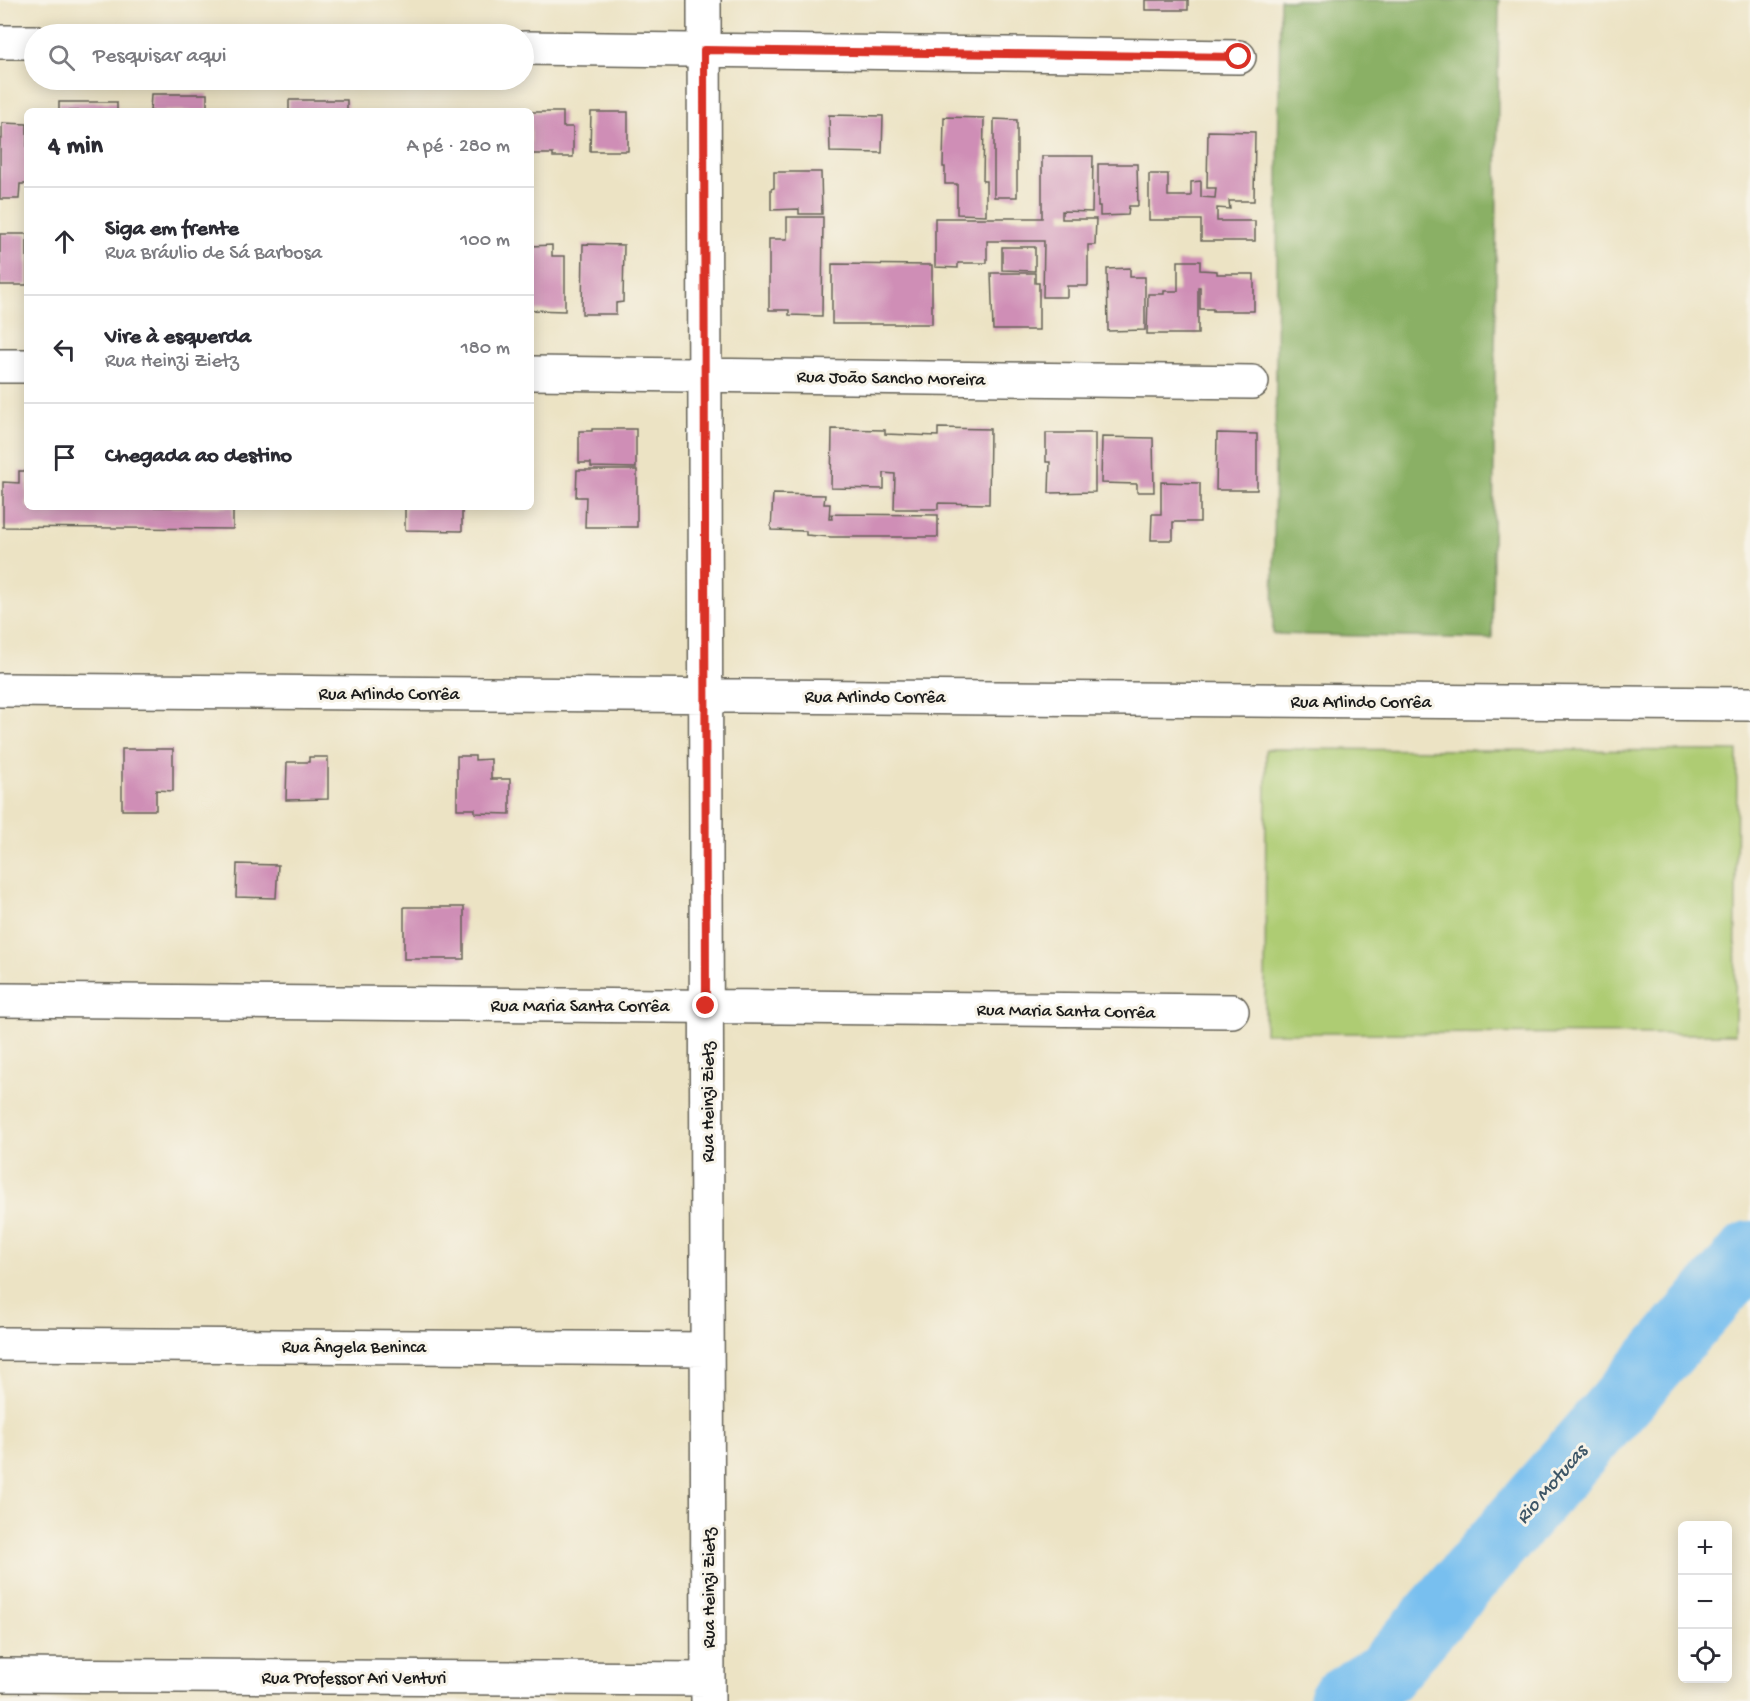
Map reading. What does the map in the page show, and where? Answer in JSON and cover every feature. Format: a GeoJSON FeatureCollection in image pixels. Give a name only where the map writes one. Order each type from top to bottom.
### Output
{"type":"FeatureCollection","features":[{"type":"Feature","properties":{"kind":"street","name":"Rua Heinzi Zietz"},"geometry":{"type":"LineString","coordinates":[[704,0],[708,1690]]}},
{"type":"Feature","properties":{"kind":"street"},"geometry":{"type":"LineString","coordinates":[[0,42],[24,42]]}},
{"type":"Feature","properties":{"kind":"street"},"geometry":{"type":"LineString","coordinates":[[534,48],[1239,57]]}},
{"type":"Feature","properties":{"kind":"street"},"geometry":{"type":"LineString","coordinates":[[0,366],[24,366]]}},
{"type":"Feature","properties":{"kind":"street","name":"Rua João Sancho Moreira"},"geometry":{"type":"LineString","coordinates":[[534,373],[1252,382]]}},
{"type":"Feature","properties":{"kind":"street","name":"Rua Arlindo Corrêa"},"geometry":{"type":"LineString","coordinates":[[0,690],[1750,704]]}},
{"type":"Feature","properties":{"kind":"street","name":"Rua Maria Santa Corrêa"},"geometry":{"type":"LineString","coordinates":[[0,1000],[1232,1011]]}},
{"type":"Feature","properties":{"kind":"street","name":"Rua Ângela Beninca"},"geometry":{"type":"LineString","coordinates":[[0,1344],[707,1349]]}},
{"type":"Feature","properties":{"kind":"street","name":"Rua Professor Ari Venturi"},"geometry":{"type":"LineString","coordinates":[[0,1675],[708,1690]]}},
{"type":"Feature","properties":{"kind":"green space"},"geometry":{"type":"Polygon","coordinates":[[[1280,0],[1499,0],[1492,639],[1273,634],[1280,0]]]}},
{"type":"Feature","properties":{"kind":"green space"},"geometry":{"type":"Polygon","coordinates":[[[1266,749],[1737,751],[1735,1034],[1265,1033],[1266,749]]]}},
{"type":"Feature","properties":{"kind":"building"},"geometry":{"type":"Polygon","coordinates":[[[1145,0],[1188,0],[1188,10],[1145,10],[1145,0]]]}},
{"type":"Feature","properties":{"kind":"building"},"geometry":{"type":"Polygon","coordinates":[[[151,94],[207,94],[207,108],[150,108],[151,94]]]}},
{"type":"Feature","properties":{"kind":"building"},"geometry":{"type":"Polygon","coordinates":[[[289,100],[347,100],[347,108],[289,108],[289,100]]]}},
{"type":"Feature","properties":{"kind":"building"},"geometry":{"type":"Polygon","coordinates":[[[59,102],[117,102],[117,108],[59,108],[59,102]]]}},
{"type":"Feature","properties":{"kind":"building"},"geometry":{"type":"Polygon","coordinates":[[[534,112],[563,112],[563,127],[573,127],[573,157],[553,157],[553,154],[534,154],[534,112]]]}},
{"type":"Feature","properties":{"kind":"building"},"geometry":{"type":"Polygon","coordinates":[[[591,112],[628,112],[628,151],[590,151],[591,112]]]}},
{"type":"Feature","properties":{"kind":"building"},"geometry":{"type":"Polygon","coordinates":[[[829,115],[883,116],[882,153],[830,152],[829,115]]]}},
{"type":"Feature","properties":{"kind":"building"},"geometry":{"type":"Polygon","coordinates":[[[944,117],[984,118],[983,181],[986,181],[986,215],[957,214],[957,184],[945,184],[944,117]]]}},
{"type":"Feature","properties":{"kind":"building"},"geometry":{"type":"Polygon","coordinates":[[[994,119],[1017,120],[1017,197],[994,197],[994,119]]]}},
{"type":"Feature","properties":{"kind":"building"},"geometry":{"type":"Polygon","coordinates":[[[2,123],[24,124],[24,184],[20,184],[19,199],[0,199],[0,139],[2,139],[2,123]]]}},
{"type":"Feature","properties":{"kind":"building"},"geometry":{"type":"Polygon","coordinates":[[[1208,131],[1255,132],[1254,201],[1229,201],[1230,209],[1217,208],[1217,221],[1255,221],[1255,241],[1201,241],[1201,220],[1149,220],[1149,174],[1168,174],[1168,196],[1191,196],[1191,182],[1201,181],[1201,197],[1215,198],[1216,188],[1207,188],[1208,131]]]}},
{"type":"Feature","properties":{"kind":"building"},"geometry":{"type":"Polygon","coordinates":[[[1042,156],[1093,156],[1092,212],[1062,211],[1062,219],[1096,219],[1095,245],[1088,245],[1088,286],[1067,286],[1067,297],[1043,297],[1044,241],[987,241],[987,263],[958,263],[958,268],[935,267],[935,218],[1042,218],[1042,156]]]}},
{"type":"Feature","properties":{"kind":"building"},"geometry":{"type":"Polygon","coordinates":[[[1098,164],[1137,164],[1138,206],[1129,206],[1128,215],[1100,216],[1098,164]]]}},
{"type":"Feature","properties":{"kind":"building"},"geometry":{"type":"Polygon","coordinates":[[[774,172],[821,172],[822,214],[799,214],[799,209],[771,210],[774,172]]]}},
{"type":"Feature","properties":{"kind":"building"},"geometry":{"type":"Polygon","coordinates":[[[787,217],[823,217],[822,316],[789,315],[789,310],[769,310],[769,239],[787,239],[787,217]]]}},
{"type":"Feature","properties":{"kind":"building"},"geometry":{"type":"Polygon","coordinates":[[[0,234],[24,234],[24,285],[0,285],[0,234]]]}},
{"type":"Feature","properties":{"kind":"building"},"geometry":{"type":"Polygon","coordinates":[[[583,244],[624,245],[623,302],[616,303],[616,314],[582,314],[583,244]]]}},
{"type":"Feature","properties":{"kind":"building"},"geometry":{"type":"Polygon","coordinates":[[[552,245],[552,256],[565,256],[565,311],[534,310],[534,246],[552,245]]]}},
{"type":"Feature","properties":{"kind":"building"},"geometry":{"type":"Polygon","coordinates":[[[1002,247],[1035,247],[1035,271],[1002,270],[1002,247]]]}},
{"type":"Feature","properties":{"kind":"building"},"geometry":{"type":"Polygon","coordinates":[[[1178,261],[1200,261],[1200,270],[1217,271],[1217,274],[1254,274],[1254,311],[1200,309],[1200,287],[1198,287],[1198,334],[1147,334],[1148,294],[1178,291],[1178,261]]]}},
{"type":"Feature","properties":{"kind":"building"},"geometry":{"type":"Polygon","coordinates":[[[832,264],[932,265],[932,324],[832,324],[832,264]]]}},
{"type":"Feature","properties":{"kind":"building"},"geometry":{"type":"Polygon","coordinates":[[[1130,268],[1130,277],[1145,277],[1145,330],[1108,331],[1107,269],[1130,268]]]}},
{"type":"Feature","properties":{"kind":"building"},"geometry":{"type":"Polygon","coordinates":[[[991,273],[1035,273],[1035,283],[1039,283],[1039,330],[993,330],[991,273]]]}},
{"type":"Feature","properties":{"kind":"building"},"geometry":{"type":"Polygon","coordinates":[[[938,428],[990,429],[989,504],[938,503],[938,509],[894,509],[895,474],[884,473],[884,489],[831,488],[832,429],[885,430],[885,434],[938,436],[938,428]]]}},
{"type":"Feature","properties":{"kind":"building"},"geometry":{"type":"Polygon","coordinates":[[[592,429],[636,429],[636,468],[591,467],[591,463],[579,463],[579,431],[592,431],[592,429]]]}},
{"type":"Feature","properties":{"kind":"building"},"geometry":{"type":"Polygon","coordinates":[[[1046,433],[1095,433],[1095,492],[1049,493],[1050,462],[1046,462],[1046,433]]]}},
{"type":"Feature","properties":{"kind":"building"},"geometry":{"type":"Polygon","coordinates":[[[1217,433],[1257,434],[1257,490],[1216,490],[1217,433]]]}},
{"type":"Feature","properties":{"kind":"building"},"geometry":{"type":"Polygon","coordinates":[[[1102,437],[1153,438],[1154,492],[1137,492],[1137,484],[1101,483],[1102,437]]]}},
{"type":"Feature","properties":{"kind":"building"},"geometry":{"type":"Polygon","coordinates":[[[577,470],[637,470],[637,527],[585,527],[586,497],[576,497],[577,470]]]}},
{"type":"Feature","properties":{"kind":"building"},"geometry":{"type":"Polygon","coordinates":[[[19,471],[24,471],[24,510],[233,510],[233,529],[3,527],[3,482],[19,483],[19,471]]]}},
{"type":"Feature","properties":{"kind":"building"},"geometry":{"type":"Polygon","coordinates":[[[1161,482],[1200,483],[1200,522],[1173,522],[1173,540],[1151,540],[1152,514],[1161,514],[1161,482]]]}},
{"type":"Feature","properties":{"kind":"building"},"geometry":{"type":"Polygon","coordinates":[[[773,494],[825,495],[824,504],[830,504],[829,519],[832,519],[831,514],[938,515],[938,537],[831,537],[806,535],[806,531],[771,530],[773,494]]]}},
{"type":"Feature","properties":{"kind":"building"},"geometry":{"type":"Polygon","coordinates":[[[405,510],[462,510],[462,531],[405,530],[405,510]]]}},
{"type":"Feature","properties":{"kind":"building"},"geometry":{"type":"Polygon","coordinates":[[[122,749],[173,749],[173,791],[156,790],[156,810],[122,810],[122,749]]]}},
{"type":"Feature","properties":{"kind":"building"},"geometry":{"type":"Polygon","coordinates":[[[457,756],[475,756],[475,760],[491,759],[491,779],[510,779],[510,814],[475,813],[475,809],[457,809],[457,756]]]}},
{"type":"Feature","properties":{"kind":"building"},"geometry":{"type":"Polygon","coordinates":[[[309,757],[328,757],[328,799],[286,800],[287,762],[309,762],[309,757]]]}},
{"type":"Feature","properties":{"kind":"building"},"geometry":{"type":"Polygon","coordinates":[[[237,864],[278,865],[276,898],[236,897],[237,864]]]}},
{"type":"Feature","properties":{"kind":"building"},"geometry":{"type":"Polygon","coordinates":[[[404,907],[464,907],[464,959],[404,959],[404,907]]]}},
{"type":"Feature","properties":{"kind":"waterway","name":"Rio Motucas"},"geometry":{"type":"LineString","coordinates":[[1340,1701],[1384,1674],[1750,1253]]}},
{"type":"Feature","properties":{"kind":"waterway"},"geometry":{"type":"LineString","coordinates":[[1361,1701],[1384,1674]]}},
{"type":"Feature","properties":{"kind":"route"},"geometry":{"type":"LineString","coordinates":[[706,1006],[704,50],[1239,57]]}}]}
